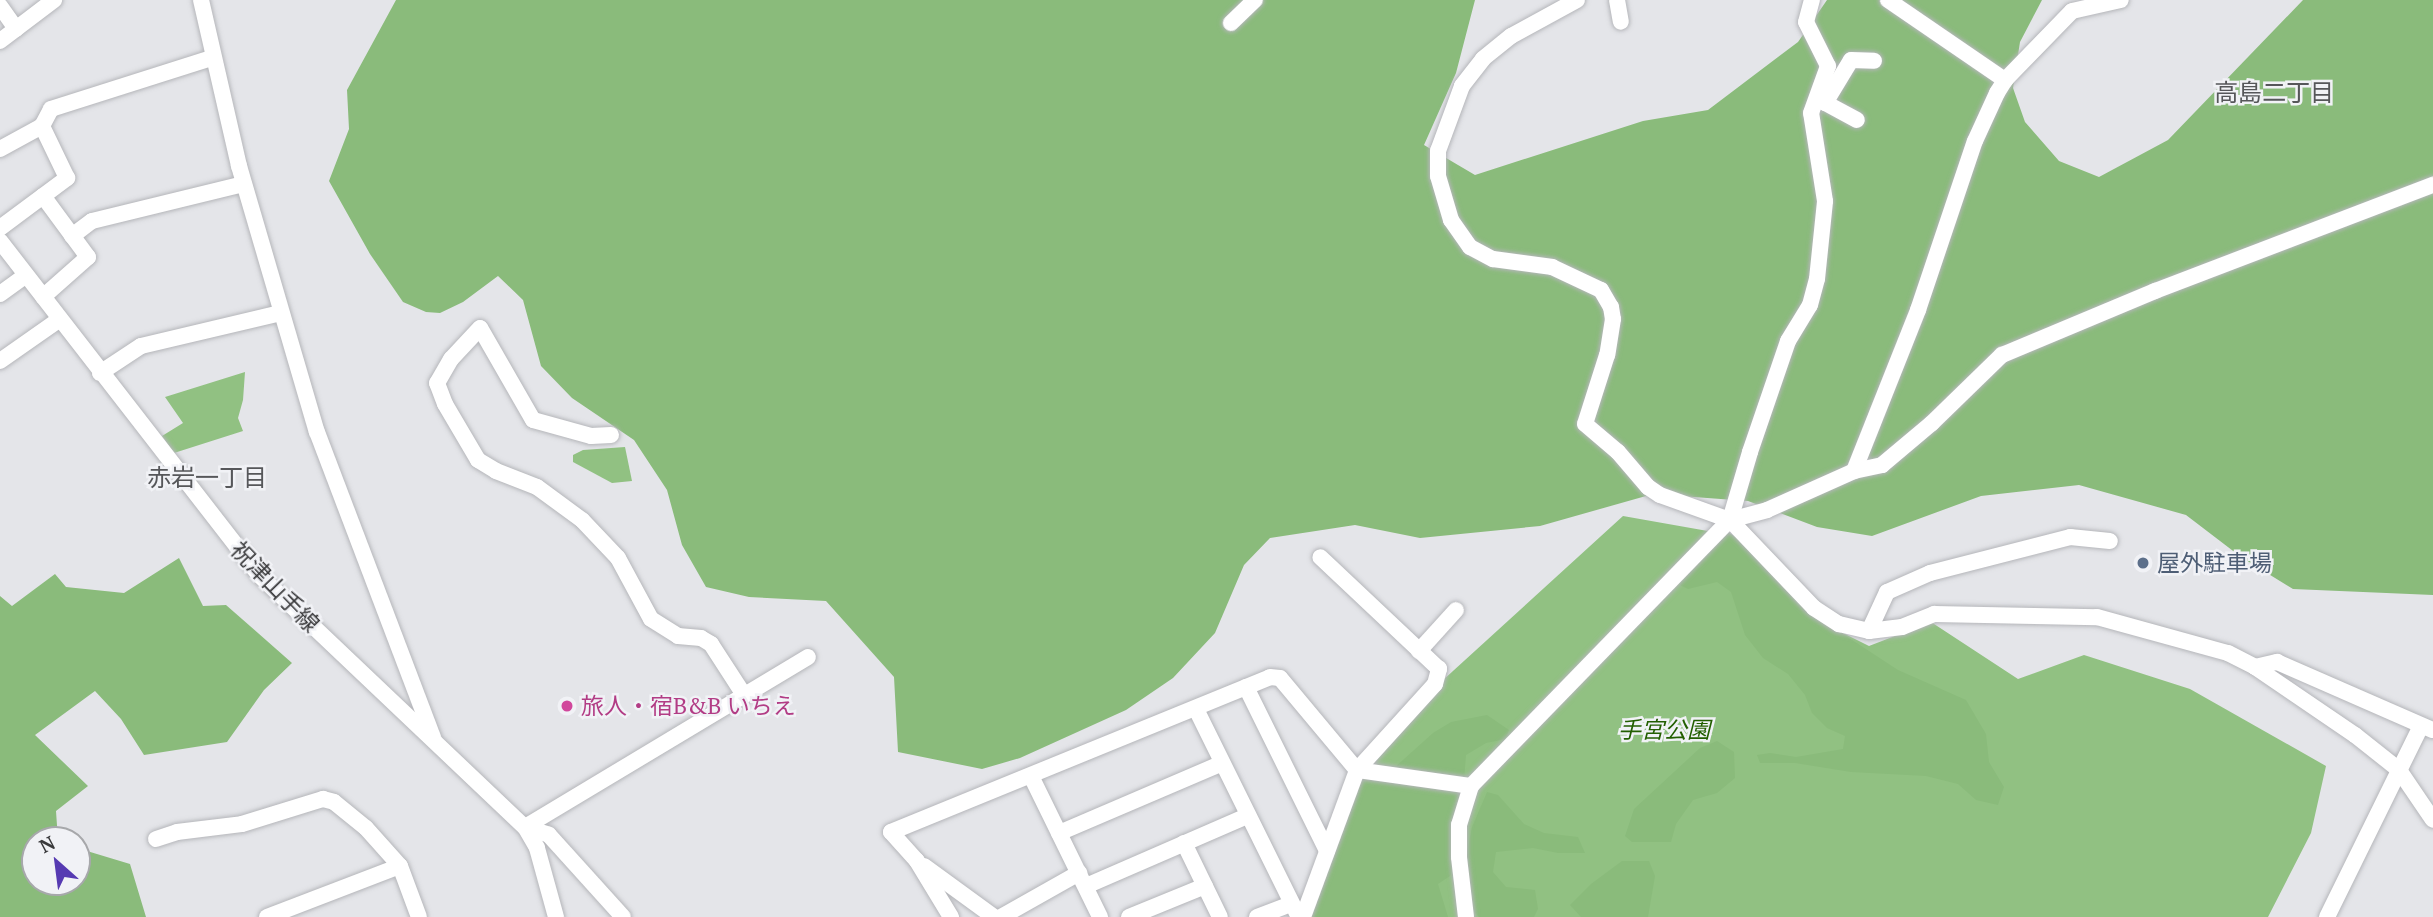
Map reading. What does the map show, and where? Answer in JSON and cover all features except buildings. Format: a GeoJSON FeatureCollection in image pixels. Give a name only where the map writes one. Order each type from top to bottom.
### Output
{"type":"FeatureCollection","features":[{"type":"Feature","properties":{"kind":"street"},"geometry":{"type":"LineString","coordinates":[[0,41],[54,0]]}},
{"type":"Feature","properties":{"kind":"street"},"geometry":{"type":"LineString","coordinates":[[201,0],[212,58],[244,184],[317,432],[434,741]]}},
{"type":"Feature","properties":{"kind":"street"},"geometry":{"type":"LineString","coordinates":[[1231,23],[1255,0]]}},
{"type":"Feature","properties":{"kind":"street"},"geometry":{"type":"LineString","coordinates":[[1577,0],[1511,36],[1483,59],[1462,86],[1438,151],[1443,199],[1451,220],[1470,247],[1493,259],[1552,267],[1601,290],[1611,307],[1613,319],[1607,355],[1585,424],[1618,452],[1648,487],[1660,495],[1730,520],[1814,608],[1839,625],[1869,631],[1902,627],[1934,614],[2097,617],[2228,653],[2255,667],[2355,735],[2399,771],[2433,820]]}},
{"type":"Feature","properties":{"kind":"street"},"geometry":{"type":"LineString","coordinates":[[1616,0],[1621,22]]}},
{"type":"Feature","properties":{"kind":"street"},"geometry":{"type":"LineString","coordinates":[[1812,0],[1806,22],[1828,66],[1820,101]]}},
{"type":"Feature","properties":{"kind":"street"},"geometry":{"type":"LineString","coordinates":[[1888,0],[2005,80]]}},
{"type":"Feature","properties":{"kind":"street"},"geometry":{"type":"LineString","coordinates":[[1854,471],[1918,310],[1975,141],[2005,80],[2072,11],[2121,0]]}},
{"type":"Feature","properties":{"kind":"street"},"geometry":{"type":"LineString","coordinates":[[0,6],[16,29]]}},
{"type":"Feature","properties":{"kind":"street"},"geometry":{"type":"LineString","coordinates":[[0,149],[42,126],[51,109],[212,58]]}},
{"type":"Feature","properties":{"kind":"street"},"geometry":{"type":"LineString","coordinates":[[1466,917],[1459,857],[1459,825],[1471,786],[1730,520],[1788,341],[1810,305],[1817,279],[1825,201],[1811,114],[1851,60],[1874,61]]}},
{"type":"Feature","properties":{"kind":"street"},"geometry":{"type":"LineString","coordinates":[[1820,101],[1857,120]]}},
{"type":"Feature","properties":{"kind":"street"},"geometry":{"type":"LineString","coordinates":[[0,228],[67,178],[42,126]]}},
{"type":"Feature","properties":{"kind":"street"},"geometry":{"type":"LineString","coordinates":[[72,236],[92,221],[244,184]]}},
{"type":"Feature","properties":{"kind":"street"},"geometry":{"type":"LineString","coordinates":[[1730,520],[1767,510],[1854,471],[1882,465],[1932,423],[2001,355],[2143,296],[2433,185]]}},
{"type":"Feature","properties":{"kind":"street"},"geometry":{"type":"LineString","coordinates":[[43,196],[88,257],[43,297]]}},
{"type":"Feature","properties":{"kind":"street","name":"祝津山手線"},"geometry":{"type":"LineString","coordinates":[[0,241],[259,575],[525,827],[537,848],[555,917]]}},
{"type":"Feature","properties":{"kind":"street"},"geometry":{"type":"LineString","coordinates":[[0,294],[26,275]]}},
{"type":"Feature","properties":{"kind":"street"},"geometry":{"type":"LineString","coordinates":[[100,373],[141,346],[281,313]]}},
{"type":"Feature","properties":{"kind":"street"},"geometry":{"type":"LineString","coordinates":[[0,361],[60,319]]}},
{"type":"Feature","properties":{"kind":"street"},"geometry":{"type":"LineString","coordinates":[[611,435],[590,436],[533,420],[480,328],[451,359],[437,383],[445,404],[478,460],[496,471],[537,487],[582,520],[618,558],[651,619],[678,636],[701,638],[711,644],[744,695]]}},
{"type":"Feature","properties":{"kind":"street"},"geometry":{"type":"LineString","coordinates":[[1869,631],[1887,592],[1930,573],[2070,537],[2110,541]]}},
{"type":"Feature","properties":{"kind":"street"},"geometry":{"type":"LineString","coordinates":[[1297,913],[1327,851],[1357,770],[1435,684],[1439,669],[1320,557]]}},
{"type":"Feature","properties":{"kind":"street"},"geometry":{"type":"LineString","coordinates":[[1419,651],[1456,610]]}},
{"type":"Feature","properties":{"kind":"street"},"geometry":{"type":"LineString","coordinates":[[525,827],[808,657]]}},
{"type":"Feature","properties":{"kind":"street"},"geometry":{"type":"LineString","coordinates":[[2255,667],[2277,662],[2427,728],[2399,771],[2327,917]]}},
{"type":"Feature","properties":{"kind":"street"},"geometry":{"type":"LineString","coordinates":[[951,917],[917,861],[891,832],[1270,677],[1279,678],[1357,770],[1471,786]]}},
{"type":"Feature","properties":{"kind":"street"},"geometry":{"type":"LineString","coordinates":[[1245,687],[1327,851]]}},
{"type":"Feature","properties":{"kind":"street"},"geometry":{"type":"LineString","coordinates":[[1196,709],[1297,913]]}},
{"type":"Feature","properties":{"kind":"street"},"geometry":{"type":"LineString","coordinates":[[1059,833],[1222,763]]}},
{"type":"Feature","properties":{"kind":"street"},"geometry":{"type":"LineString","coordinates":[[1031,776],[1100,917]]}},
{"type":"Feature","properties":{"kind":"street"},"geometry":{"type":"LineString","coordinates":[[156,839],[177,832],[242,824],[323,799],[334,802],[366,828],[400,866],[419,917]]}},
{"type":"Feature","properties":{"kind":"street"},"geometry":{"type":"LineString","coordinates":[[1001,917],[1083,880],[1184,843],[1247,816]]}},
{"type":"Feature","properties":{"kind":"street"},"geometry":{"type":"LineString","coordinates":[[525,827],[549,835],[623,917]]}},
{"type":"Feature","properties":{"kind":"street"},"geometry":{"type":"LineString","coordinates":[[1184,843],[1220,917]]}},
{"type":"Feature","properties":{"kind":"street"},"geometry":{"type":"LineString","coordinates":[[917,861],[994,917]]}},
{"type":"Feature","properties":{"kind":"street"},"geometry":{"type":"LineString","coordinates":[[267,917],[400,866]]}},
{"type":"Feature","properties":{"kind":"street"},"geometry":{"type":"LineString","coordinates":[[1129,917],[1205,886]]}},
{"type":"Feature","properties":{"kind":"street"},"geometry":{"type":"LineString","coordinates":[[1257,917],[1297,913]]}},
{"type":"Feature","properties":{"kind":"green space"},"geometry":{"type":"Polygon","coordinates":[[[396,0],[1475,0],[1456,73],[1424,145],[1475,175],[1643,121],[1708,110],[1798,42],[1827,0],[2042,0],[2020,42],[2013,88],[2025,122],[2059,161],[2099,177],[2168,140],[2303,0],[2433,0],[2433,595],[2293,589],[2241,557],[2186,515],[2079,485],[1981,496],[1872,536],[1817,527],[1748,501],[1653,494],[1540,526],[1420,538],[1355,525],[1270,538],[1244,565],[1215,633],[1173,678],[1126,710],[1020,758],[982,769],[898,752],[894,677],[826,601],[749,597],[706,587],[682,545],[667,490],[634,440],[572,398],[541,366],[523,300],[498,276],[463,302],[440,313],[426,312],[403,302],[370,254],[329,181],[349,129],[347,90],[396,0]]]}},
{"type":"Feature","properties":{"kind":"green space"},"geometry":{"type":"Polygon","coordinates":[[[245,372],[243,400],[238,418],[243,431],[174,453],[162,436],[183,423],[165,397],[245,372]]]}},
{"type":"Feature","properties":{"kind":"green space"},"geometry":{"type":"Polygon","coordinates":[[[625,447],[632,481],[612,483],[573,462],[573,455],[583,450],[625,447]]]}},
{"type":"Feature","properties":{"kind":"green space","name":"手宮公園"},"geometry":{"type":"Polygon","coordinates":[[[1623,516],[1719,533],[1835,629],[1869,646],[1931,622],[2018,679],[2084,655],[2190,689],[2326,766],[2311,833],[2268,917],[1314,917],[1361,778],[1442,681],[1623,516]]]}},
{"type":"Feature","properties":{"kind":"green space"},"geometry":{"type":"Polygon","coordinates":[[[1727,531],[1753,549],[1797,604],[1898,670],[1966,700],[1986,734],[1989,762],[2004,787],[1998,805],[1976,800],[1958,784],[1926,776],[1851,772],[1795,763],[1760,763],[1757,755],[1770,753],[1796,757],[1843,749],[1845,736],[1827,728],[1812,713],[1805,695],[1788,674],[1763,658],[1745,635],[1731,592],[1717,582],[1688,589],[1680,585],[1691,568],[1727,531]]]}},
{"type":"Feature","properties":{"kind":"green space"},"geometry":{"type":"Polygon","coordinates":[[[179,558],[203,606],[226,605],[292,663],[264,690],[227,742],[144,755],[121,719],[95,691],[35,735],[88,786],[56,811],[57,826],[21,826],[21,896],[91,896],[91,852],[130,864],[146,917],[0,917],[0,596],[12,606],[55,574],[66,587],[124,593],[179,558]]]}},
{"type":"Feature","properties":{"kind":"green space"},"geometry":{"type":"Polygon","coordinates":[[[1487,715],[1509,730],[1506,739],[1486,743],[1466,755],[1463,794],[1456,803],[1455,864],[1450,876],[1438,884],[1448,917],[1306,917],[1361,774],[1394,768],[1433,733],[1451,722],[1487,715]]]}},
{"type":"Feature","properties":{"kind":"green space"},"geometry":{"type":"Polygon","coordinates":[[[1717,741],[1734,752],[1735,778],[1717,793],[1693,800],[1676,824],[1671,842],[1632,842],[1625,836],[1634,809],[1700,748],[1717,741]]]}},
{"type":"Feature","properties":{"kind":"green space"},"geometry":{"type":"Polygon","coordinates":[[[1487,792],[1498,795],[1524,824],[1544,833],[1578,837],[1585,853],[1558,853],[1533,848],[1496,852],[1493,872],[1506,887],[1535,890],[1538,909],[1534,917],[1479,917],[1474,912],[1466,857],[1472,827],[1487,792]]]}},
{"type":"Feature","properties":{"kind":"green space"},"geometry":{"type":"Polygon","coordinates":[[[1622,861],[1649,861],[1655,876],[1648,917],[1581,917],[1570,905],[1591,884],[1622,861]]]}},
{"type":"Feature","properties":{"kind":"place","name":"屋外駐車場"},"geometry":{"type":"Point","coordinates":[2143,563]}},
{"type":"Feature","properties":{"kind":"place","name":"旅人・宿B&B いちえ"},"geometry":{"type":"Point","coordinates":[567,706]}},
{"type":"Feature","properties":{"kind":"district","name":"高島二丁目"},"geometry":{"type":"Point","coordinates":[2274,93]}},
{"type":"Feature","properties":{"kind":"district","name":"赤岩一丁目"},"geometry":{"type":"Point","coordinates":[207,478]}}]}
